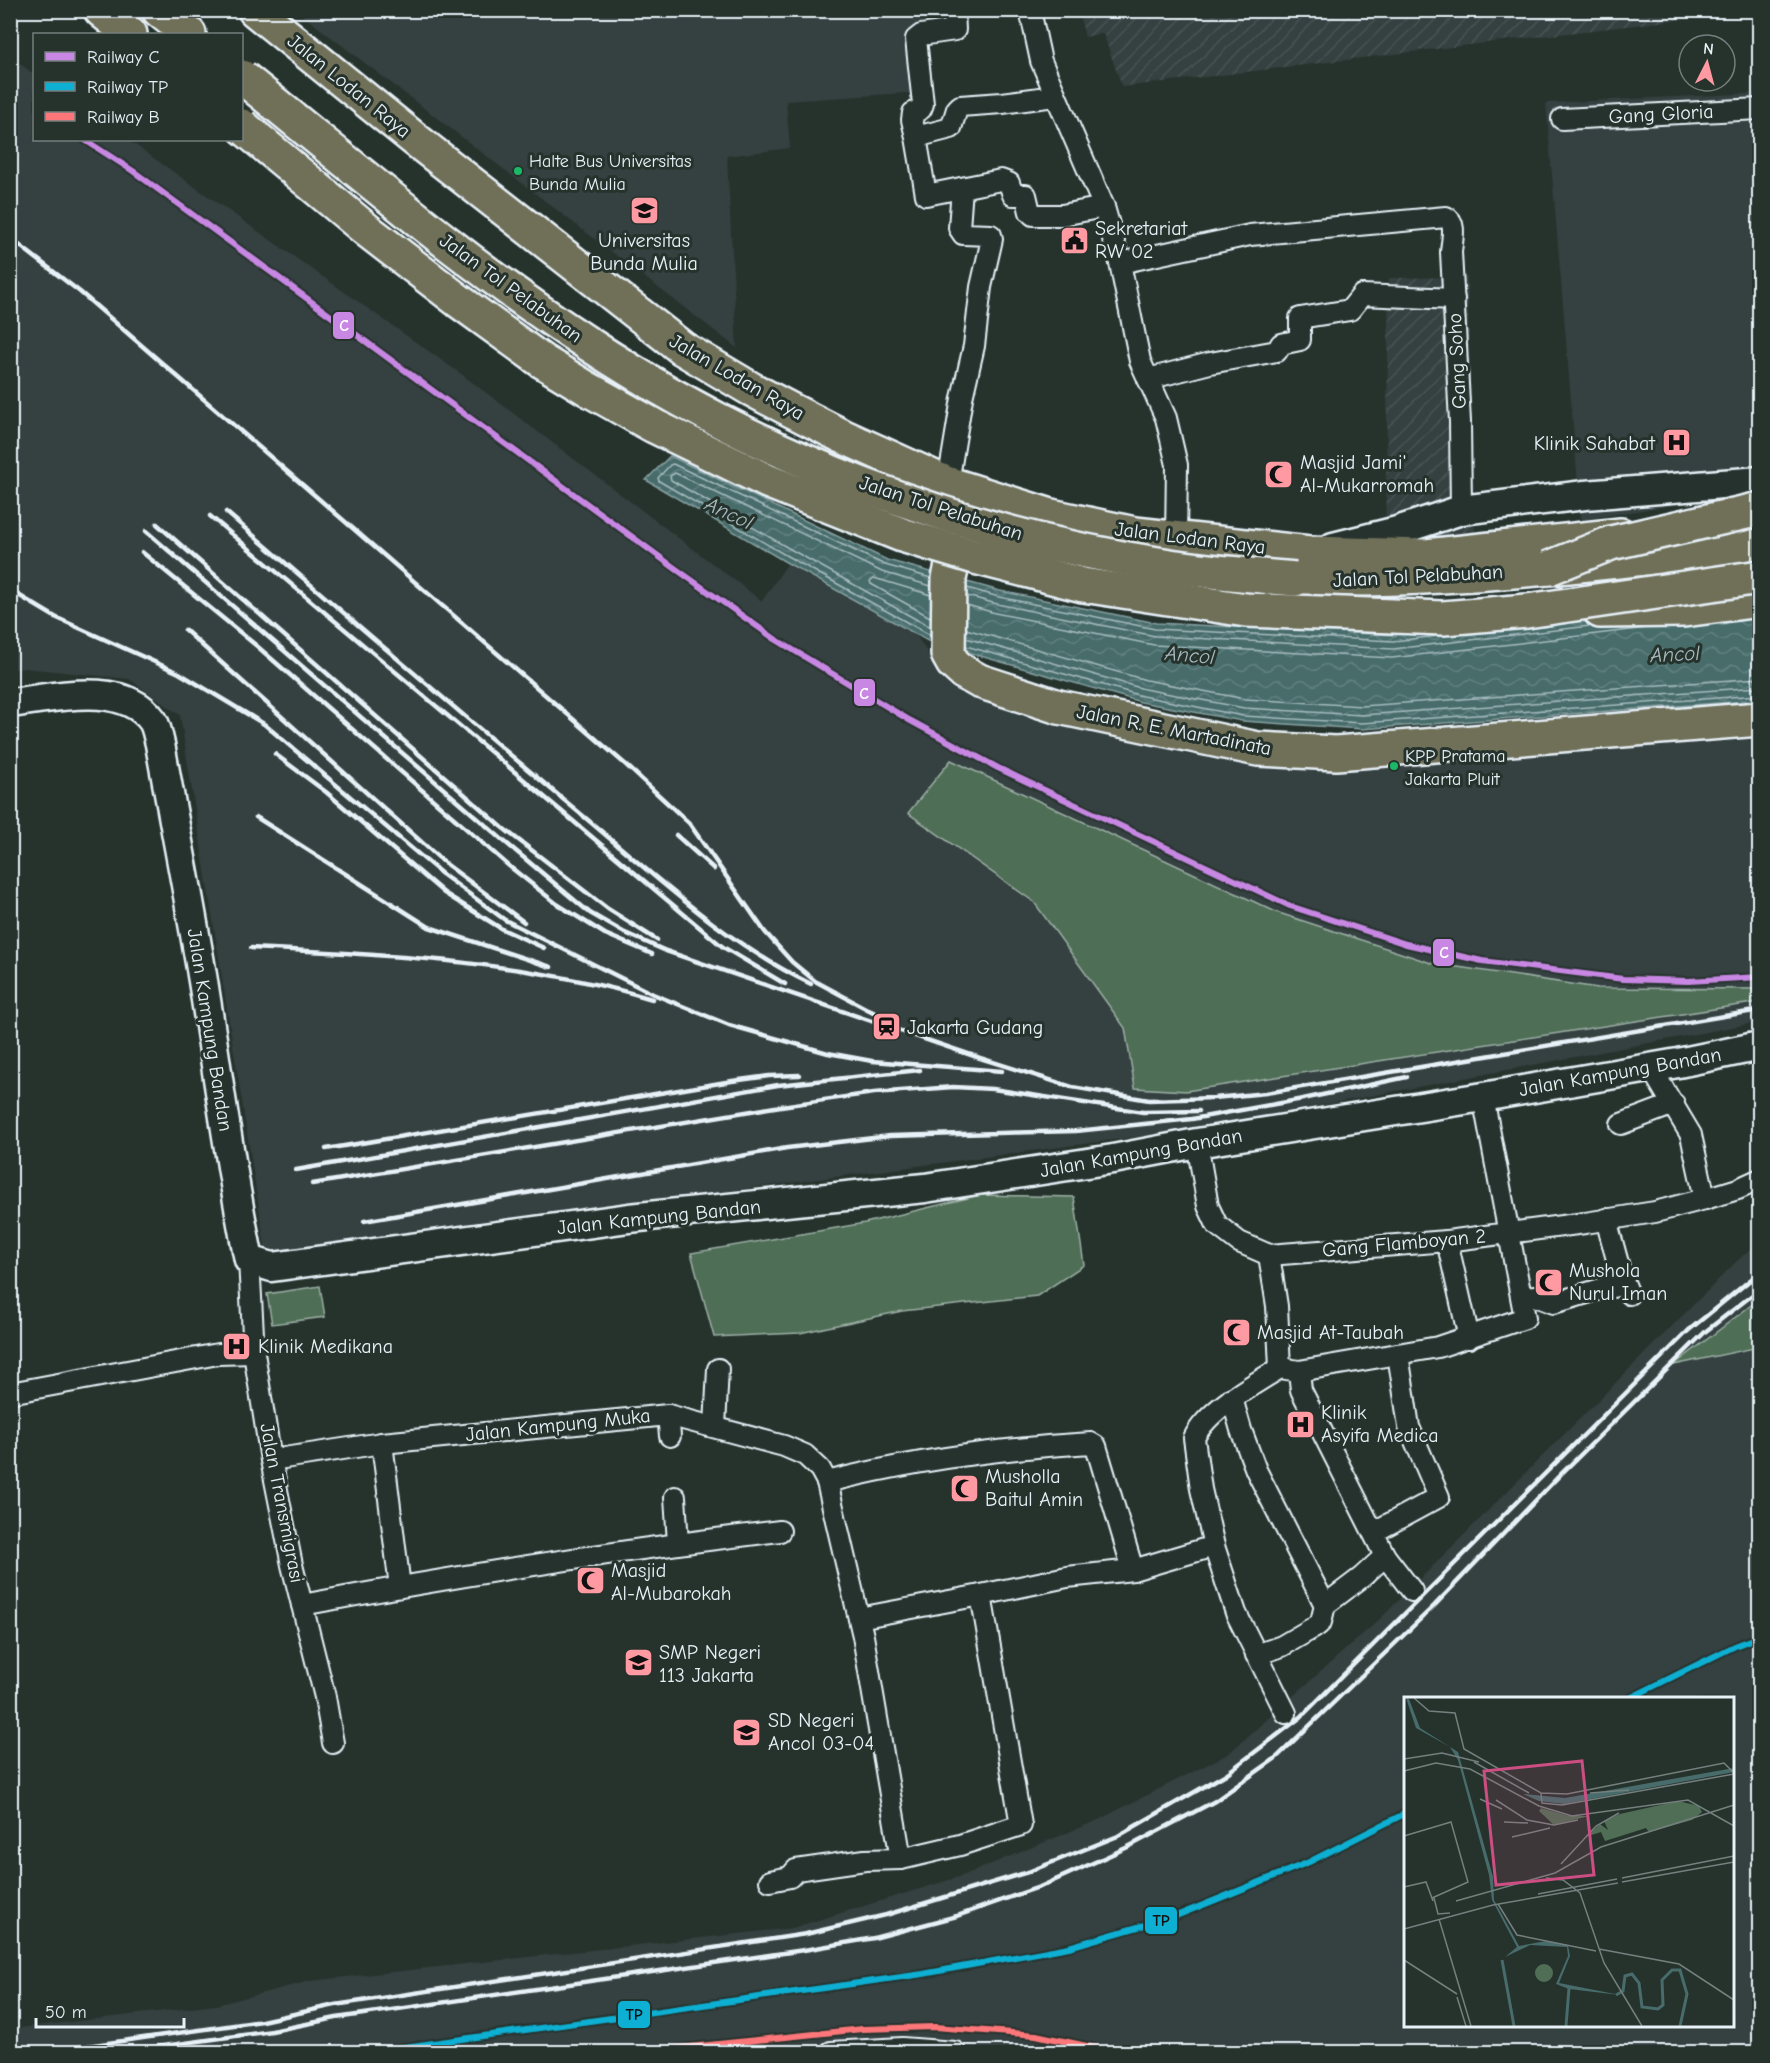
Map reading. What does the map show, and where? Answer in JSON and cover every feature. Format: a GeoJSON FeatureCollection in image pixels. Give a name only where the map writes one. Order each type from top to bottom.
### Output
{"type":"FeatureCollection","features":[{"type":"Feature","properties":{"kind":"highway"},"geometry":{"type":"LineString","coordinates":[[101,10],[129,33]]}},
{"type":"Feature","properties":{"kind":"highway"},"geometry":{"type":"LineString","coordinates":[[159,10],[188,33]]}},
{"type":"Feature","properties":{"kind":"highway","name":"Jalan Lodan Raya"},"geometry":{"type":"LineString","coordinates":[[255,10],[463,177],[682,348],[771,400],[959,494],[1135,534],[1310,553],[1407,557],[1760,520]]}},
{"type":"Feature","properties":{"kind":"highway","name":"Jalan Tol Pelabuhan"},"geometry":{"type":"LineString","coordinates":[[243,77],[484,271],[588,344],[702,412],[761,442],[826,471],[970,522],[1084,550],[1164,565],[1295,579],[1356,581],[1474,575],[1685,555],[1760,544]]}},
{"type":"Feature","properties":{"kind":"highway","name":"Jalan Tol Pelabuhan"},"geometry":{"type":"LineString","coordinates":[[243,127],[368,231],[450,294],[542,361],[588,389],[654,426],[767,480],[902,535],[975,558],[1083,585],[1246,610],[1443,618],[1527,611],[1760,577]]}},
{"type":"Feature","properties":{"kind":"highway","name":"Jalan R. E. Martadinata"},"geometry":{"type":"LineString","coordinates":[[959,494],[949,579],[948,654],[953,663],[963,672],[979,681],[1059,706],[1258,749],[1336,753],[1760,719]]}},
{"type":"Feature","properties":{"kind":"highway"},"geometry":{"type":"LineString","coordinates":[[1550,568],[1611,543],[1760,509]]}},
{"type":"Feature","properties":{"kind":"highway"},"geometry":{"type":"LineString","coordinates":[[1527,611],[1684,610],[1760,600]]}},
{"type":"Feature","properties":{"kind":"street"},"geometry":{"type":"LineString","coordinates":[[954,10],[955,30],[921,35],[916,39],[923,104],[921,109],[913,113],[912,120],[926,195],[1005,181],[1009,183],[1013,195],[1026,195],[1030,212],[1033,215],[1062,215],[1104,207]]}},
{"type":"Feature","properties":{"kind":"street"},"geometry":{"type":"LineString","coordinates":[[1029,10],[1041,61],[1104,207],[1120,262],[1140,361],[1166,418],[1178,465],[1176,539]]}},
{"type":"Feature","properties":{"kind":"street"},"geometry":{"type":"LineString","coordinates":[[916,137],[951,128],[960,106],[1055,96]]}},
{"type":"Feature","properties":{"kind":"street","name":"Gang Gloria"},"geometry":{"type":"LineString","coordinates":[[1562,119],[1760,109]]}},
{"type":"Feature","properties":{"kind":"street"},"geometry":{"type":"LineString","coordinates":[[959,494],[950,471],[962,398],[974,346],[981,287],[992,239],[992,236],[963,234],[960,231],[962,188]]}},
{"type":"Feature","properties":{"kind":"street","name":"Gang Soho"},"geometry":{"type":"LineString","coordinates":[[1120,262],[1250,235],[1446,217],[1451,219],[1460,422],[1461,510]]}},
{"type":"Feature","properties":{"kind":"street"},"geometry":{"type":"LineString","coordinates":[[1148,379],[1210,363],[1277,351],[1281,344],[1300,340],[1300,318],[1350,310],[1362,295],[1454,299]]}},
{"type":"Feature","properties":{"kind":"street","name":"Jalan Lodan Raya"},"geometry":{"type":"LineString","coordinates":[[1310,553],[1397,531],[1461,510],[1585,495],[1760,481]]}},
{"type":"Feature","properties":{"kind":"street","name":"Jalan Kampung Bandan"},"geometry":{"type":"LineString","coordinates":[[10,703],[92,694],[114,696],[143,710],[154,723],[160,744],[203,982],[220,1103],[249,1260],[272,1267],[629,1218],[925,1188],[1113,1160],[1197,1143],[1483,1097],[1760,1047]]}},
{"type":"Feature","properties":{"kind":"street"},"geometry":{"type":"LineString","coordinates":[[1651,1068],[1691,1135],[1705,1199]]}},
{"type":"Feature","properties":{"kind":"street","name":"Gang Flamboyan 2"},"geometry":{"type":"LineString","coordinates":[[1269,1255],[1509,1234],[1483,1097]]}},
{"type":"Feature","properties":{"kind":"street"},"geometry":{"type":"LineString","coordinates":[[1621,1124],[1674,1104]]}},
{"type":"Feature","properties":{"kind":"street"},"geometry":{"type":"LineString","coordinates":[[1197,1143],[1208,1206],[1217,1225],[1239,1242],[1269,1255],[1289,1370],[1302,1390],[1385,1556],[1412,1592]]}},
{"type":"Feature","properties":{"kind":"street"},"geometry":{"type":"LineString","coordinates":[[1286,1713],[1236,1613],[1214,1546],[1201,1489],[1194,1438],[1215,1414],[1232,1398],[1289,1370],[1356,1363],[1438,1347],[1525,1318],[1509,1234],[1654,1212],[1738,1189],[1760,1179]]}},
{"type":"Feature","properties":{"kind":"street"},"geometry":{"type":"LineString","coordinates":[[1522,1297],[1535,1296],[1554,1303],[1604,1288],[1627,1289],[1606,1219]]}},
{"type":"Feature","properties":{"kind":"street"},"geometry":{"type":"LineString","coordinates":[[1447,1241],[1469,1338]]}},
{"type":"Feature","properties":{"kind":"street","name":"Jalan Transmigrasi"},"geometry":{"type":"LineString","coordinates":[[249,1260],[254,1353],[272,1460],[292,1565],[325,1697],[333,1743]]}},
{"type":"Feature","properties":{"kind":"street"},"geometry":{"type":"LineString","coordinates":[[10,1393],[218,1354],[254,1353]]}},
{"type":"Feature","properties":{"kind":"street"},"geometry":{"type":"LineString","coordinates":[[1374,1532],[1439,1497],[1409,1427],[1398,1354]]}},
{"type":"Feature","properties":{"kind":"street"},"geometry":{"type":"LineString","coordinates":[[715,1426],[718,1369]]}},
{"type":"Feature","properties":{"kind":"street"},"geometry":{"type":"LineString","coordinates":[[1232,1398],[1256,1470],[1325,1605]]}},
{"type":"Feature","properties":{"kind":"street"},"geometry":{"type":"LineString","coordinates":[[668,1415],[670,1436]]}},
{"type":"Feature","properties":{"kind":"street","name":"Jalan Kampung Muka"},"geometry":{"type":"LineString","coordinates":[[272,1460],[382,1443],[668,1415],[784,1446],[805,1455],[819,1469],[827,1482]]}},
{"type":"Feature","properties":{"kind":"street"},"geometry":{"type":"LineString","coordinates":[[382,1443],[400,1587]]}},
{"type":"Feature","properties":{"kind":"street"},"geometry":{"type":"LineString","coordinates":[[901,1859],[859,1618],[827,1482],[865,1473],[989,1452],[1091,1443],[1096,1446],[1133,1570]]}},
{"type":"Feature","properties":{"kind":"street"},"geometry":{"type":"LineString","coordinates":[[675,1497],[678,1543]]}},
{"type":"Feature","properties":{"kind":"street"},"geometry":{"type":"LineString","coordinates":[[302,1605],[400,1587],[678,1543],[780,1531]]}},
{"type":"Feature","properties":{"kind":"street"},"geometry":{"type":"LineString","coordinates":[[859,1618],[1068,1577],[1133,1570],[1214,1546]]}},
{"type":"Feature","properties":{"kind":"street"},"geometry":{"type":"LineString","coordinates":[[1257,1655],[1281,1646],[1318,1625],[1321,1622],[1325,1605],[1385,1556]]}},
{"type":"Feature","properties":{"kind":"street"},"geometry":{"type":"LineString","coordinates":[[770,1881],[790,1877],[796,1870],[865,1860],[901,1859],[960,1845],[1021,1825],[981,1595]]}},
{"type":"Feature","properties":{"kind":"street"},"geometry":{"type":"LineString","coordinates":[[831,2052],[902,2048],[955,2052]]}},
{"type":"Feature","properties":{"kind":"shaded area","name":"Universitas Bunda Mulia"},"geometry":{"type":"Polygon","coordinates":[[[954,10],[955,20],[912,26],[920,92],[786,101],[790,148],[727,156],[737,348],[297,11],[954,10]]]}},
{"type":"Feature","properties":{"kind":"shaded area"},"geometry":{"type":"Polygon","coordinates":[[[1759,10],[1122,87],[1103,33],[1085,37],[1078,11],[1759,10]]]}},
{"type":"Feature","properties":{"kind":"shaded area"},"geometry":{"type":"Polygon","coordinates":[[[10,57],[33,73],[33,141],[129,141],[464,376],[762,601],[787,564],[916,635],[946,681],[1185,754],[1297,770],[1759,739],[1759,1022],[1197,1129],[266,1252],[180,715],[129,679],[25,668],[11,670],[10,57]]]}},
{"type":"Feature","properties":{"kind":"shaded area"},"geometry":{"type":"Polygon","coordinates":[[[1759,93],[1759,491],[1581,520],[1546,103],[1759,93]]]}},
{"type":"Feature","properties":{"kind":"shaded area"},"geometry":{"type":"Polygon","coordinates":[[[1467,277],[1475,541],[1385,549],[1389,278],[1467,277]]]}},
{"type":"Feature","properties":{"kind":"shaded area"},"geometry":{"type":"Polygon","coordinates":[[[1759,1243],[1759,2052],[1013,2052],[905,2043],[832,2052],[11,2052],[10,2029],[216,2005],[310,1981],[792,1928],[962,1876],[1096,1821],[1228,1754],[1382,1617],[1740,1258],[1759,1243]]]}},
{"type":"Feature","properties":{"kind":"green space"},"geometry":{"type":"Polygon","coordinates":[[[951,760],[1276,912],[1431,963],[1598,988],[1759,989],[1759,1002],[1186,1091],[1135,1088],[1125,1028],[1034,902],[908,813],[951,760]]]}},
{"type":"Feature","properties":{"kind":"green space"},"geometry":{"type":"Polygon","coordinates":[[[980,1195],[1074,1197],[1084,1265],[1037,1296],[902,1311],[800,1333],[714,1337],[691,1253],[865,1223],[980,1195]]]}},
{"type":"Feature","properties":{"kind":"green space"},"geometry":{"type":"Polygon","coordinates":[[[320,1286],[325,1317],[272,1324],[267,1294],[320,1286]]]}},
{"type":"Feature","properties":{"kind":"green space"},"geometry":{"type":"Polygon","coordinates":[[[1759,1299],[1759,1347],[1674,1365],[1759,1299]]]}},
{"type":"Feature","properties":{"kind":"water","name":"Ancol"},"geometry":{"type":"Polygon","coordinates":[[[670,456],[887,560],[1000,591],[1156,623],[1393,635],[1759,593],[1759,700],[1362,729],[1242,721],[1141,702],[928,641],[784,561],[646,480],[670,456]]]}},
{"type":"Feature","properties":{"kind":"railway"},"geometry":{"type":"LineString","coordinates":[[10,238],[80,292],[625,764],[689,823],[765,932],[792,962],[815,981],[886,1019]]}},
{"type":"Feature","properties":{"kind":"railway"},"geometry":{"type":"LineString","coordinates":[[226,512],[691,907],[749,949],[811,984]]}},
{"type":"Feature","properties":{"kind":"railway"},"geometry":{"type":"LineString","coordinates":[[210,516],[723,947],[785,984]]}},
{"type":"Feature","properties":{"kind":"railway"},"geometry":{"type":"LineString","coordinates":[[157,524],[503,828],[608,909],[657,940]]}},
{"type":"Feature","properties":{"kind":"railway"},"geometry":{"type":"LineString","coordinates":[[146,531],[590,913],[623,932],[666,951],[1072,1087],[1149,1100],[1214,1098],[1266,1093],[1760,1010]]}},
{"type":"Feature","properties":{"kind":"railway"},"geometry":{"type":"LineString","coordinates":[[142,552],[258,647],[509,866],[557,904],[605,934],[652,954]]}},
{"type":"Feature","properties":{"kind":"railway"},"geometry":{"type":"LineString","coordinates":[[10,590],[55,617],[179,673],[264,724],[442,874],[505,920],[653,994],[729,1025],[828,1053],[872,1061],[1002,1071]]}},
{"type":"Feature","properties":{"kind":"railway"},"geometry":{"type":"LineString","coordinates":[[185,630],[446,864],[524,922]]}},
{"type":"Feature","properties":{"kind":"railway"},"geometry":{"type":"LineString","coordinates":[[275,754],[326,792],[444,893],[502,929],[544,948]]}},
{"type":"Feature","properties":{"kind":"railway"},"geometry":{"type":"LineString","coordinates":[[256,817],[429,927],[551,967]]}},
{"type":"Feature","properties":{"kind":"railway"},"geometry":{"type":"LineString","coordinates":[[676,835],[714,869]]}},
{"type":"Feature","properties":{"kind":"railway"},"geometry":{"type":"LineString","coordinates":[[251,948],[403,957],[503,968],[602,986],[652,999]]}},
{"type":"Feature","properties":{"kind":"railway"},"geometry":{"type":"LineString","coordinates":[[296,1170],[778,1085],[920,1070]]}},
{"type":"Feature","properties":{"kind":"railway"},"geometry":{"type":"LineString","coordinates":[[326,1149],[732,1081],[800,1075]]}},
{"type":"Feature","properties":{"kind":"railway"},"geometry":{"type":"LineString","coordinates":[[364,1221],[787,1148],[890,1136],[1076,1131],[1192,1119],[1407,1077]]}},
{"type":"Feature","properties":{"kind":"railway"},"geometry":{"type":"LineString","coordinates":[[312,1184],[781,1106],[874,1093],[953,1087],[993,1089],[1143,1112],[1199,1111]]}},
{"type":"Feature","properties":{"kind":"railway"},"geometry":{"type":"LineString","coordinates":[[45,2052],[262,2021],[335,2005],[806,1934],[886,1915],[1028,1872],[1118,1836],[1226,1774],[1301,1717],[1689,1330],[1760,1272]]}},
{"type":"Feature","properties":{"kind":"railway"},"geometry":{"type":"LineString","coordinates":[[120,2052],[272,2031],[336,2018],[874,1938],[957,1916],[1042,1886],[1128,1847],[1215,1801],[1276,1758],[1434,1606],[1559,1476],[1706,1331],[1760,1289]]}},
{"type":"Feature","properties":{"kind":"rail line","name":"C"},"geometry":{"type":"LineString","coordinates":[[87,141],[133,171],[775,639],[909,720],[998,768],[1290,906],[1406,944],[1482,961],[1623,979],[1688,981],[1760,977]]}},
{"type":"Feature","properties":{"kind":"rail line","name":"TP"},"geometry":{"type":"LineString","coordinates":[[1632,1697],[1760,1636]]}},
{"type":"Feature","properties":{"kind":"rail line","name":"TP"},"geometry":{"type":"LineString","coordinates":[[369,2052],[923,1974],[1069,1947],[1176,1916],[1309,1862],[1404,1814]]}},
{"type":"Feature","properties":{"kind":"rail line","name":"B"},"geometry":{"type":"LineString","coordinates":[[642,2052],[862,2029],[935,2027],[1036,2035],[1114,2052]]}},
{"type":"Feature","properties":{"kind":"place","name":"Halte Bus Universitas Bunda Mulia"},"geometry":{"type":"Point","coordinates":[518,171]}},
{"type":"Feature","properties":{"kind":"place","name":"Universitas Bunda Mulia"},"geometry":{"type":"Point","coordinates":[644,210]}},
{"type":"Feature","properties":{"kind":"place","name":"Sekretariat RW 02"},"geometry":{"type":"Point","coordinates":[1074,240]}},
{"type":"Feature","properties":{"kind":"place","name":"Klinik Sahabat"},"geometry":{"type":"Point","coordinates":[1676,443]}},
{"type":"Feature","properties":{"kind":"place","name":"Masjid Jami' Al-Mukarromah"},"geometry":{"type":"Point","coordinates":[1279,474]}},
{"type":"Feature","properties":{"kind":"place","name":"KPP Pratama Jakarta Pluit"},"geometry":{"type":"Point","coordinates":[1394,766]}},
{"type":"Feature","properties":{"kind":"place","name":"Jakarta Gudang"},"geometry":{"type":"Point","coordinates":[886,1027]}},
{"type":"Feature","properties":{"kind":"place","name":"Mushola Nurul Iman"},"geometry":{"type":"Point","coordinates":[1548,1282]}},
{"type":"Feature","properties":{"kind":"place","name":"Masjid At-Taubah"},"geometry":{"type":"Point","coordinates":[1236,1332]}},
{"type":"Feature","properties":{"kind":"place","name":"Klinik Medikana"},"geometry":{"type":"Point","coordinates":[237,1346]}},
{"type":"Feature","properties":{"kind":"place","name":"Klinik Asyifa Medica"},"geometry":{"type":"Point","coordinates":[1300,1424]}},
{"type":"Feature","properties":{"kind":"place","name":"Musholla Baitul Amin"},"geometry":{"type":"Point","coordinates":[964,1488]}},
{"type":"Feature","properties":{"kind":"place","name":"Masjid Al-Mubarokah"},"geometry":{"type":"Point","coordinates":[590,1581]}},
{"type":"Feature","properties":{"kind":"place","name":"SMP Negeri 113 Jakarta"},"geometry":{"type":"Point","coordinates":[638,1663]}},
{"type":"Feature","properties":{"kind":"place","name":"SD Negeri Ancol 03-04"},"geometry":{"type":"Point","coordinates":[747,1732]}}]}
